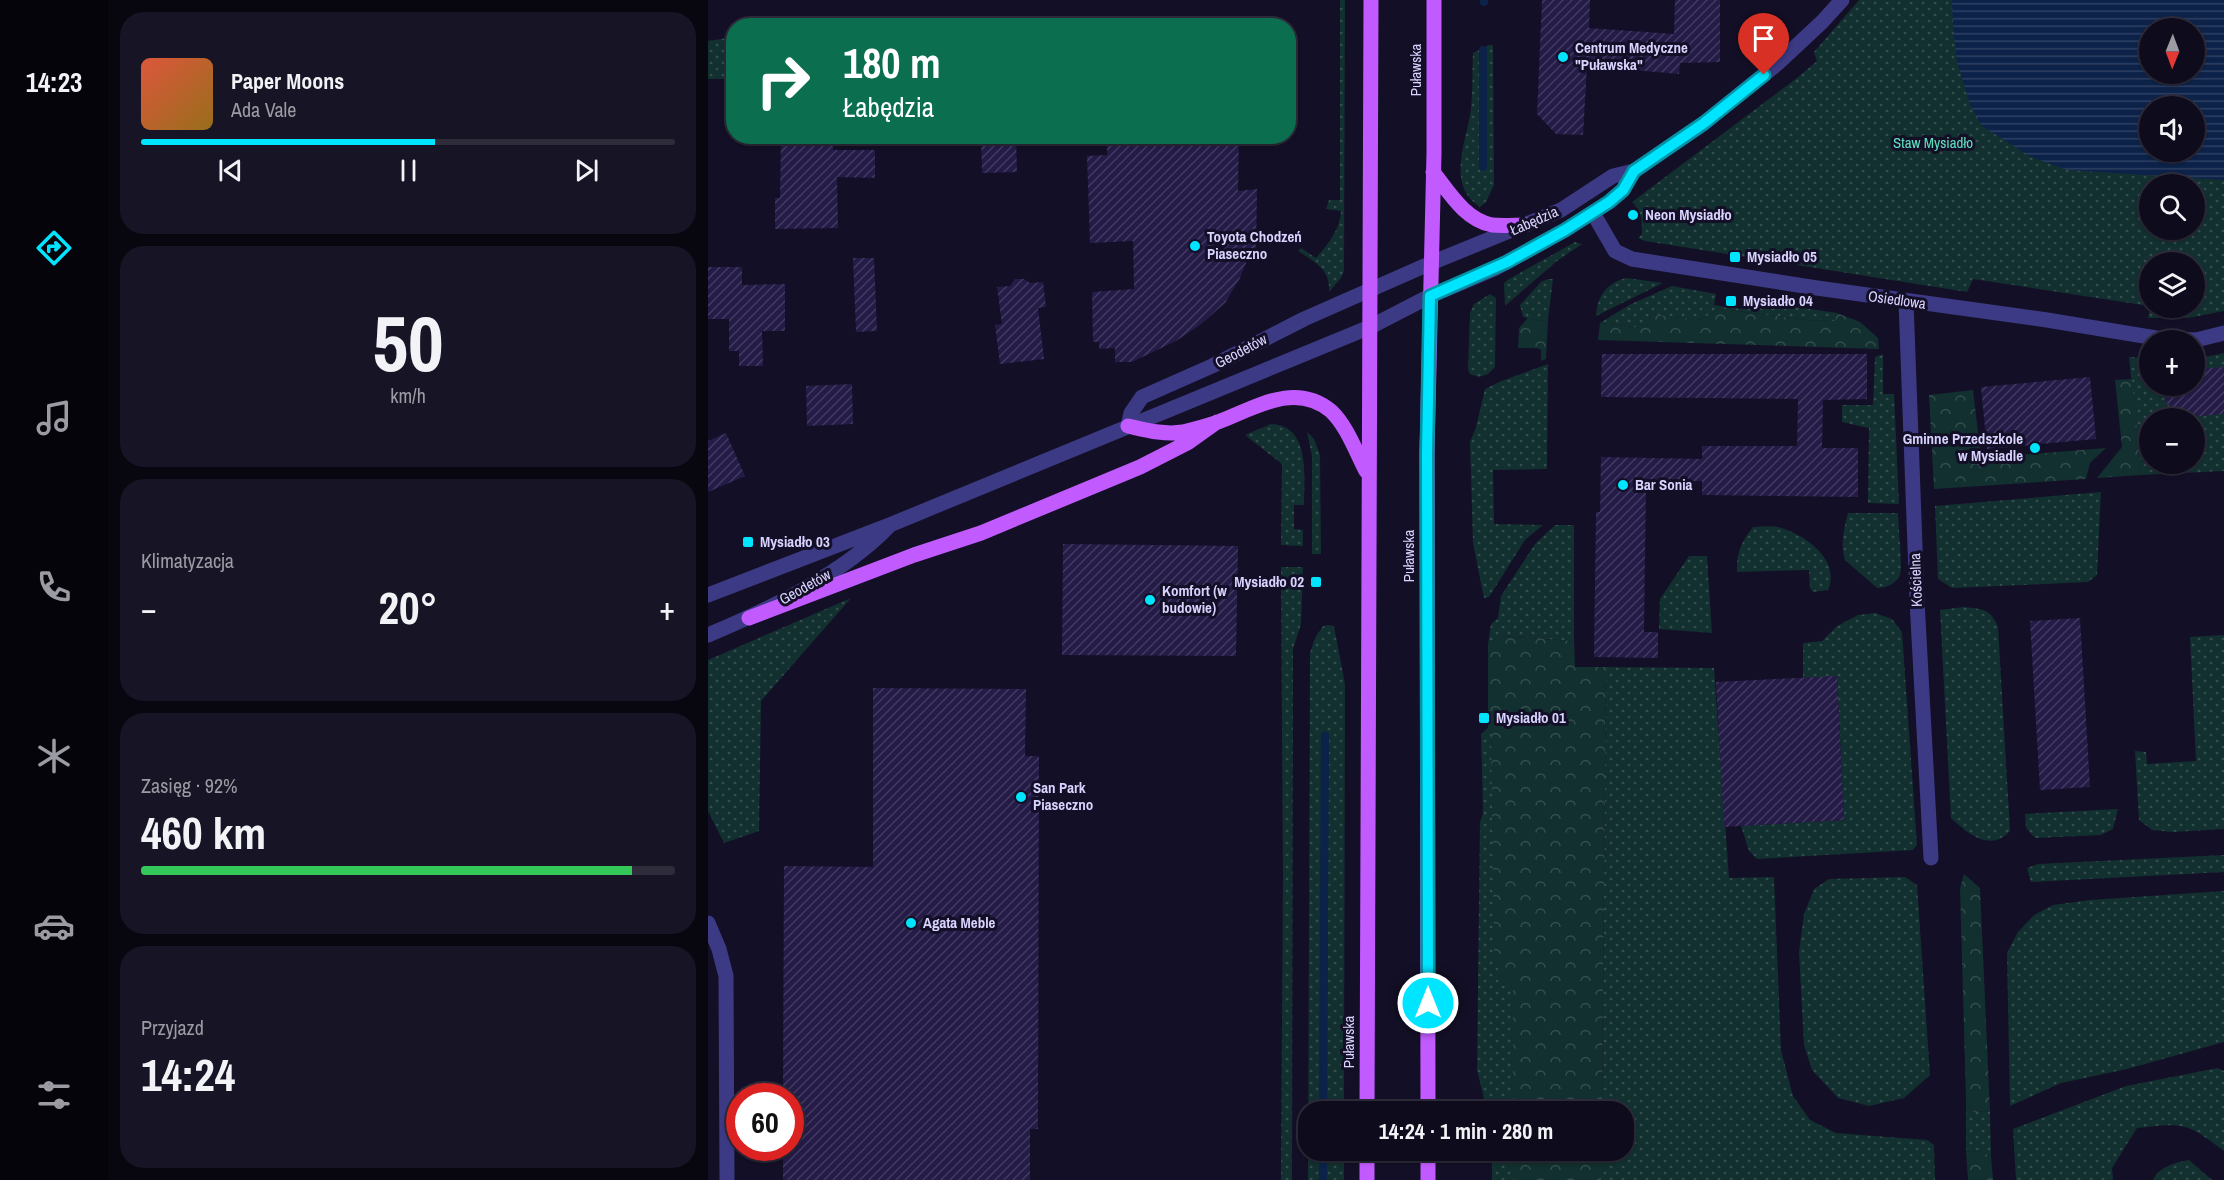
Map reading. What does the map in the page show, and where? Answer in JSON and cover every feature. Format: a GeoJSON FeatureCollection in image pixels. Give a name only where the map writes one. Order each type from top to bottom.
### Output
{"type":"FeatureCollection","features":[{"type":"Feature","properties":{"kind":"main road","name":"Puławska"},"geometry":{"type":"LineString","coordinates":[[1367,1101],[1371,0]]}},
{"type":"Feature","properties":{"kind":"main road","name":"Puławska"},"geometry":{"type":"LineString","coordinates":[[1428,1101],[1427,452],[1434,0]]}},
{"type":"Feature","properties":{"kind":"main road"},"geometry":{"type":"LineString","coordinates":[[1433,172],[1460,206],[1473,217],[1491,225],[1526,225]]}},
{"type":"Feature","properties":{"kind":"main road"},"geometry":{"type":"LineString","coordinates":[[1128,426],[1166,434],[1191,430],[1262,403],[1300,396],[1314,401],[1331,412],[1344,429],[1368,474]]}},
{"type":"Feature","properties":{"kind":"main road"},"geometry":{"type":"LineString","coordinates":[[749,618],[981,532],[1140,467],[1189,442],[1217,422]]}},
{"type":"Feature","properties":{"kind":"main road"},"geometry":{"type":"LineString","coordinates":[[1367,1161],[1367,1180]]}},
{"type":"Feature","properties":{"kind":"main road"},"geometry":{"type":"LineString","coordinates":[[1428,1161],[1428,1180]]}},
{"type":"Feature","properties":{"kind":"street","name":"Łabędzia"},"geometry":{"type":"LineString","coordinates":[[1370,292],[1431,263],[1561,210],[1613,176],[1634,171],[1704,123],[1777,64],[1842,0]]}},
{"type":"Feature","properties":{"kind":"street","name":"Łabędzia"},"geometry":{"type":"LineString","coordinates":[[1370,327],[1430,296],[1502,265],[1593,213],[1623,190],[1634,171]]}},
{"type":"Feature","properties":{"kind":"street","name":"Osiedlowa"},"geometry":{"type":"LineString","coordinates":[[1593,213],[1615,251],[1632,259],[2156,338],[2196,340],[2224,333]]}},
{"type":"Feature","properties":{"kind":"street","name":"Geodetów"},"geometry":{"type":"LineString","coordinates":[[1128,426],[1131,413],[1142,398],[1212,366],[1304,319],[1370,292]]}},
{"type":"Feature","properties":{"kind":"street","name":"Kościelna"},"geometry":{"type":"LineString","coordinates":[[1906,301],[1917,601],[1931,858]]}},
{"type":"Feature","properties":{"kind":"street","name":"Geodetów"},"geometry":{"type":"LineString","coordinates":[[708,595],[892,524],[1370,327]]}},
{"type":"Feature","properties":{"kind":"street","name":"Geodetów"},"geometry":{"type":"LineString","coordinates":[[708,635],[749,618],[843,566],[873,543],[892,524]]}},
{"type":"Feature","properties":{"kind":"street"},"geometry":{"type":"LineString","coordinates":[[708,923],[719,949],[726,976],[727,1180]]}},
{"type":"Feature","properties":{"kind":"green space"},"geometry":{"type":"Polygon","coordinates":[[[1340,0],[1345,0],[1344,271],[1329,292],[1325,272],[1298,251],[1301,248],[1316,258],[1333,236],[1340,218],[1341,211],[1326,209],[1329,200],[1340,200],[1340,0]]]}},
{"type":"Feature","properties":{"kind":"green space","name":"Staw Mysiadło"},"geometry":{"type":"Polygon","coordinates":[[[1859,0],[2224,0],[2224,311],[2205,315],[2205,252],[2139,252],[2139,304],[1973,279],[1967,292],[1645,241],[1638,238],[1642,234],[1640,213],[1632,202],[1817,61],[1814,52],[1859,0]]]}},
{"type":"Feature","properties":{"kind":"green space"},"geometry":{"type":"Polygon","coordinates":[[[726,38],[726,79],[708,79],[708,41],[726,38]]]}},
{"type":"Feature","properties":{"kind":"green space"},"geometry":{"type":"Polygon","coordinates":[[[1493,45],[1494,185],[1486,202],[1480,207],[1469,198],[1463,187],[1461,162],[1471,109],[1473,53],[1493,45]]]}},
{"type":"Feature","properties":{"kind":"green space"},"geometry":{"type":"Polygon","coordinates":[[[1575,242],[1582,244],[1557,261],[1505,306],[1504,283],[1575,242]]]}},
{"type":"Feature","properties":{"kind":"green space"},"geometry":{"type":"Polygon","coordinates":[[[1626,278],[1663,283],[1596,316],[1598,303],[1604,292],[1613,283],[1626,278]]]}},
{"type":"Feature","properties":{"kind":"green space"},"geometry":{"type":"Polygon","coordinates":[[[1553,279],[1548,320],[1538,321],[1523,317],[1520,305],[1541,282],[1553,279]]]}},
{"type":"Feature","properties":{"kind":"green space"},"geometry":{"type":"Polygon","coordinates":[[[1672,286],[1716,294],[1714,305],[1741,309],[1743,299],[1837,313],[1835,321],[1807,320],[1721,309],[1699,320],[1650,314],[1649,324],[1635,327],[1600,323],[1629,305],[1672,286]]]}},
{"type":"Feature","properties":{"kind":"green space"},"geometry":{"type":"Polygon","coordinates":[[[1490,294],[1496,298],[1495,367],[1488,374],[1479,377],[1470,374],[1468,369],[1470,313],[1474,304],[1490,294]]]}},
{"type":"Feature","properties":{"kind":"green space"},"geometry":{"type":"Polygon","coordinates":[[[1721,309],[1807,320],[1835,321],[1837,313],[1860,322],[1878,338],[1879,349],[1598,340],[1600,323],[1635,327],[1649,324],[1650,314],[1699,320],[1721,309]]]}},
{"type":"Feature","properties":{"kind":"green space"},"geometry":{"type":"Polygon","coordinates":[[[1528,318],[1538,321],[1548,320],[1546,359],[1541,361],[1541,350],[1518,348],[1519,328],[1528,318]]]}},
{"type":"Feature","properties":{"kind":"green space"},"geometry":{"type":"Polygon","coordinates":[[[2224,353],[2224,471],[2205,472],[2205,408],[2139,408],[2139,455],[2129,357],[2139,358],[2139,396],[2205,396],[2205,357],[2224,353]]]}},
{"type":"Feature","properties":{"kind":"green space"},"geometry":{"type":"Polygon","coordinates":[[[1883,354],[1883,394],[1894,394],[1899,504],[1868,503],[1869,428],[1842,422],[1842,405],[1873,405],[1875,357],[1883,354]]]}},
{"type":"Feature","properties":{"kind":"green space"},"geometry":{"type":"Polygon","coordinates":[[[1548,364],[1547,469],[1493,470],[1494,524],[1543,525],[1525,540],[1489,597],[1484,598],[1473,543],[1470,442],[1485,389],[1548,364]]]}},
{"type":"Feature","properties":{"kind":"green space"},"geometry":{"type":"Polygon","coordinates":[[[2132,379],[2139,474],[2141,475],[2097,478],[2122,447],[2115,380],[2132,379]]]}},
{"type":"Feature","properties":{"kind":"green space"},"geometry":{"type":"Polygon","coordinates":[[[1973,390],[1981,458],[2106,448],[2090,463],[2086,479],[1934,489],[1929,395],[1973,390]]]}},
{"type":"Feature","properties":{"kind":"green space"},"geometry":{"type":"Polygon","coordinates":[[[1271,424],[1284,427],[1293,433],[1299,443],[1304,468],[1304,505],[1294,505],[1294,529],[1303,530],[1303,546],[1281,545],[1282,464],[1245,435],[1271,424]]]}},
{"type":"Feature","properties":{"kind":"green space"},"geometry":{"type":"Polygon","coordinates":[[[1307,432],[1314,439],[1320,455],[1321,554],[1312,554],[1312,456],[1307,432]]]}},
{"type":"Feature","properties":{"kind":"green space"},"geometry":{"type":"Polygon","coordinates":[[[2101,492],[2097,575],[2088,582],[1952,588],[1938,579],[1935,506],[2101,492]]]}},
{"type":"Feature","properties":{"kind":"green space"},"geometry":{"type":"Polygon","coordinates":[[[1848,513],[1898,513],[1901,570],[1893,583],[1877,588],[1845,560],[1843,542],[1848,513]]]}},
{"type":"Feature","properties":{"kind":"green space"},"geometry":{"type":"Polygon","coordinates":[[[1555,525],[1574,525],[1574,641],[1499,636],[1488,644],[1491,624],[1498,618],[1501,596],[1535,544],[1555,525]]]}},
{"type":"Feature","properties":{"kind":"green space"},"geometry":{"type":"Polygon","coordinates":[[[1753,527],[1778,527],[1791,531],[1810,543],[1819,551],[1830,569],[1831,579],[1828,590],[1813,592],[1810,588],[1809,570],[1737,572],[1740,548],[1753,527]]]}},
{"type":"Feature","properties":{"kind":"green space"},"geometry":{"type":"Polygon","coordinates":[[[1689,556],[1707,556],[1712,633],[1659,629],[1660,599],[1689,556]]]}},
{"type":"Feature","properties":{"kind":"green space"},"geometry":{"type":"Polygon","coordinates":[[[1281,567],[1303,567],[1301,624],[1293,649],[1292,1180],[1281,1180],[1283,879],[1281,567]]]}},
{"type":"Feature","properties":{"kind":"green space"},"geometry":{"type":"Polygon","coordinates":[[[851,598],[761,701],[759,831],[724,843],[708,811],[708,660],[851,598]]]}},
{"type":"Feature","properties":{"kind":"green space"},"geometry":{"type":"Polygon","coordinates":[[[1964,607],[1986,611],[1998,627],[2010,831],[2002,837],[1987,841],[1971,835],[1951,818],[1940,610],[1964,607]]]}},
{"type":"Feature","properties":{"kind":"green space"},"geometry":{"type":"Polygon","coordinates":[[[1875,613],[1892,619],[1902,632],[1917,845],[1913,850],[1757,859],[1749,851],[1741,826],[1844,820],[1837,677],[1803,678],[1803,643],[1822,641],[1837,626],[1858,615],[1875,613]]]}},
{"type":"Feature","properties":{"kind":"green space"},"geometry":{"type":"Polygon","coordinates":[[[1323,626],[1334,626],[1345,684],[1344,1101],[1308,1101],[1310,653],[1315,638],[1323,626]]]}},
{"type":"Feature","properties":{"kind":"green space"},"geometry":{"type":"Polygon","coordinates":[[[2224,635],[2224,829],[2173,832],[2152,830],[2139,820],[2135,751],[2146,752],[2147,764],[2196,761],[2190,637],[2224,635]]]}},
{"type":"Feature","properties":{"kind":"green space"},"geometry":{"type":"Polygon","coordinates":[[[1499,636],[1574,641],[1575,667],[1606,667],[1602,1101],[1513,1101],[1513,988],[1501,976],[1494,959],[1488,644],[1499,636]]]}},
{"type":"Feature","properties":{"kind":"green space"},"geometry":{"type":"Polygon","coordinates":[[[1606,667],[1714,668],[1729,878],[1774,877],[1781,1050],[1793,1096],[1810,1120],[1836,1133],[1927,1140],[1934,1145],[1935,1180],[1601,1180],[1601,1161],[1634,1161],[1634,1101],[1602,1101],[1606,667]]]}},
{"type":"Feature","properties":{"kind":"green space"},"geometry":{"type":"Polygon","coordinates":[[[1488,728],[1491,732],[1501,976],[1513,988],[1513,1101],[1485,1101],[1477,1070],[1480,822],[1483,813],[1481,734],[1488,728]]]}},
{"type":"Feature","properties":{"kind":"green space"},"geometry":{"type":"Polygon","coordinates":[[[2118,809],[2113,829],[2101,835],[2035,838],[2026,828],[2025,814],[2118,809]]]}},
{"type":"Feature","properties":{"kind":"green space"},"geometry":{"type":"Polygon","coordinates":[[[2224,855],[2224,872],[2031,882],[2027,868],[2038,864],[2224,855]]]}},
{"type":"Feature","properties":{"kind":"green space"},"geometry":{"type":"Polygon","coordinates":[[[1964,874],[1980,888],[1990,1111],[1971,1112],[1966,1100],[1960,888],[1964,874]]]}},
{"type":"Feature","properties":{"kind":"green space"},"geometry":{"type":"Polygon","coordinates":[[[1905,877],[1917,885],[1930,1075],[1904,1098],[1869,1106],[1838,1098],[1812,1070],[1804,1045],[1799,952],[1804,914],[1814,889],[1829,879],[1905,877]]]}},
{"type":"Feature","properties":{"kind":"green space"},"geometry":{"type":"Polygon","coordinates":[[[2224,891],[2224,1042],[2127,1069],[2061,1083],[2010,1106],[2007,953],[2018,932],[2034,915],[2053,905],[2090,900],[2224,891]]]}},
{"type":"Feature","properties":{"kind":"green space"},"geometry":{"type":"Polygon","coordinates":[[[2218,1068],[2224,1071],[2224,1151],[2201,1134],[2184,1127],[2165,1125],[2137,1128],[2112,1168],[2113,1180],[2016,1180],[2013,1129],[2126,1086],[2218,1068]]]}},
{"type":"Feature","properties":{"kind":"green space"},"geometry":{"type":"Polygon","coordinates":[[[1966,1100],[1971,1112],[1990,1111],[1991,1156],[1977,1150],[1966,1152],[1966,1100]]]}},
{"type":"Feature","properties":{"kind":"green space"},"geometry":{"type":"Polygon","coordinates":[[[1977,1150],[1991,1156],[1993,1180],[1968,1180],[1966,1152],[1977,1150]]]}},
{"type":"Feature","properties":{"kind":"green space"},"geometry":{"type":"Polygon","coordinates":[[[2189,1160],[2212,1180],[2153,1180],[2164,1168],[2189,1160]]]}},
{"type":"Feature","properties":{"kind":"green space"},"geometry":{"type":"Polygon","coordinates":[[[1308,1161],[1344,1161],[1344,1180],[1308,1180],[1308,1161]]]}},
{"type":"Feature","properties":{"kind":"green space"},"geometry":{"type":"Polygon","coordinates":[[[1492,1161],[1513,1161],[1513,1180],[1492,1180],[1492,1161]]]}},
{"type":"Feature","properties":{"kind":"green space"},"geometry":{"type":"Polygon","coordinates":[[[1513,1161],[1601,1161],[1601,1180],[1513,1180],[1513,1161]]]}},
{"type":"Feature","properties":{"kind":"water"},"geometry":{"type":"Polygon","coordinates":[[[1952,0],[2224,0],[2224,180],[2205,179],[2205,174],[2139,175],[2067,170],[2031,157],[1982,126],[1970,105],[1957,61],[1952,0]]]}},
{"type":"Feature","properties":{"kind":"building"},"geometry":{"type":"Polygon","coordinates":[[[1542,0],[1590,0],[1589,28],[1674,34],[1675,0],[1720,0],[1720,62],[1680,63],[1679,74],[1587,66],[1583,135],[1556,134],[1537,114],[1542,0]]]}},
{"type":"Feature","properties":{"kind":"building"},"geometry":{"type":"Polygon","coordinates":[[[781,144],[833,144],[833,150],[875,150],[875,178],[837,177],[838,228],[775,229],[775,198],[780,198],[781,144]]]}},
{"type":"Feature","properties":{"kind":"building"},"geometry":{"type":"Polygon","coordinates":[[[981,144],[1016,144],[1017,172],[982,173],[981,144]]]}},
{"type":"Feature","properties":{"kind":"building","name":"Toyota Chodzeń Piaseczno"},"geometry":{"type":"Polygon","coordinates":[[[1107,144],[1239,144],[1238,191],[1257,189],[1256,255],[1249,255],[1240,278],[1225,303],[1200,325],[1176,341],[1132,362],[1115,362],[1115,348],[1099,349],[1099,342],[1093,342],[1092,292],[1134,289],[1133,241],[1090,243],[1087,156],[1107,155],[1107,144]]]}},
{"type":"Feature","properties":{"kind":"building"},"geometry":{"type":"Polygon","coordinates":[[[853,258],[874,258],[877,331],[856,332],[853,258]]]}},
{"type":"Feature","properties":{"kind":"building"},"geometry":{"type":"Polygon","coordinates":[[[708,267],[742,267],[742,285],[785,284],[785,331],[762,331],[763,366],[739,366],[739,351],[729,351],[729,319],[708,319],[708,267]]]}},
{"type":"Feature","properties":{"kind":"building"},"geometry":{"type":"Polygon","coordinates":[[[1015,279],[1024,279],[1030,283],[1043,282],[1046,307],[1038,308],[1044,359],[1000,364],[995,325],[1002,324],[997,287],[1010,286],[1015,279]]]}},
{"type":"Feature","properties":{"kind":"building"},"geometry":{"type":"Polygon","coordinates":[[[1602,354],[1867,354],[1867,399],[1823,400],[1822,448],[1858,448],[1858,497],[1702,495],[1702,481],[1646,482],[1644,632],[1658,632],[1658,658],[1594,657],[1596,512],[1600,512],[1601,457],[1702,459],[1702,446],[1797,446],[1798,399],[1601,397],[1602,354]]]}},
{"type":"Feature","properties":{"kind":"building"},"geometry":{"type":"Polygon","coordinates":[[[2224,367],[2224,414],[2205,416],[2205,408],[2171,408],[2166,402],[2165,396],[2205,396],[2205,368],[2224,367]]]}},
{"type":"Feature","properties":{"kind":"building"},"geometry":{"type":"Polygon","coordinates":[[[2090,377],[2096,439],[1987,449],[1981,387],[2090,377]]]}},
{"type":"Feature","properties":{"kind":"building"},"geometry":{"type":"Polygon","coordinates":[[[852,384],[853,424],[807,426],[806,386],[852,384]]]}},
{"type":"Feature","properties":{"kind":"building"},"geometry":{"type":"Polygon","coordinates":[[[726,433],[745,476],[708,492],[708,441],[726,433]]]}},
{"type":"Feature","properties":{"kind":"building","name":"Komfort (w budowie)"},"geometry":{"type":"Polygon","coordinates":[[[1063,544],[1238,546],[1236,656],[1062,655],[1063,544]]]}},
{"type":"Feature","properties":{"kind":"building"},"geometry":{"type":"Polygon","coordinates":[[[2080,618],[2090,787],[2040,790],[2030,621],[2080,618]]]}},
{"type":"Feature","properties":{"kind":"building"},"geometry":{"type":"Polygon","coordinates":[[[1837,676],[1844,820],[1724,827],[1716,682],[1837,676]]]}},
{"type":"Feature","properties":{"kind":"building","name":"Agata Meble"},"geometry":{"type":"Polygon","coordinates":[[[873,688],[1026,689],[1025,756],[1039,756],[1038,1129],[1030,1129],[1030,1180],[783,1180],[783,1161],[804,1161],[804,1083],[783,1083],[784,866],[873,867],[873,688]]]}},
{"type":"Feature","properties":{"kind":"waterway"},"geometry":{"type":"LineString","coordinates":[[1483,50],[1483,167]]}},
{"type":"Feature","properties":{"kind":"waterway"},"geometry":{"type":"LineString","coordinates":[[1323,1101],[1325,736]]}},
{"type":"Feature","properties":{"kind":"waterway"},"geometry":{"type":"LineString","coordinates":[[1323,1161],[1323,1180]]}},
{"type":"Feature","properties":{"kind":"place","name":"Centrum Medyczne \"Puławska\""},"geometry":{"type":"Point","coordinates":[1563,57]}},
{"type":"Feature","properties":{"kind":"place","name":"Neon Mysiadło"},"geometry":{"type":"Point","coordinates":[1633,215]}},
{"type":"Feature","properties":{"kind":"place","name":"Toyota Chodzeń Piaseczno"},"geometry":{"type":"Point","coordinates":[1195,246]}},
{"type":"Feature","properties":{"kind":"place","name":"Mysiadło 05"},"geometry":{"type":"Point","coordinates":[1735,257]}},
{"type":"Feature","properties":{"kind":"place","name":"Mysiadło 04"},"geometry":{"type":"Point","coordinates":[1731,301]}},
{"type":"Feature","properties":{"kind":"place","name":"Gminne Przedszkole w Mysiadle"},"geometry":{"type":"Point","coordinates":[2035,448]}},
{"type":"Feature","properties":{"kind":"place","name":"Bar Sonia"},"geometry":{"type":"Point","coordinates":[1623,485]}},
{"type":"Feature","properties":{"kind":"place","name":"Mysiadło 03"},"geometry":{"type":"Point","coordinates":[748,542]}},
{"type":"Feature","properties":{"kind":"place","name":"Mysiadło 02"},"geometry":{"type":"Point","coordinates":[1316,582]}},
{"type":"Feature","properties":{"kind":"place","name":"Komfort (w budowie)"},"geometry":{"type":"Point","coordinates":[1150,600]}},
{"type":"Feature","properties":{"kind":"place","name":"Mysiadło 01"},"geometry":{"type":"Point","coordinates":[1484,718]}},
{"type":"Feature","properties":{"kind":"place","name":"San Park Piaseczno"},"geometry":{"type":"Point","coordinates":[1021,797]}},
{"type":"Feature","properties":{"kind":"place","name":"Agata Meble"},"geometry":{"type":"Point","coordinates":[911,923]}},
{"type":"Feature","properties":{"kind":"route"},"geometry":{"type":"LineString","coordinates":[[1428,1003],[1427,452],[1430,296],[1496,268],[1565,230],[1609,202],[1623,190],[1634,171],[1704,123],[1764,75]]}}]}
